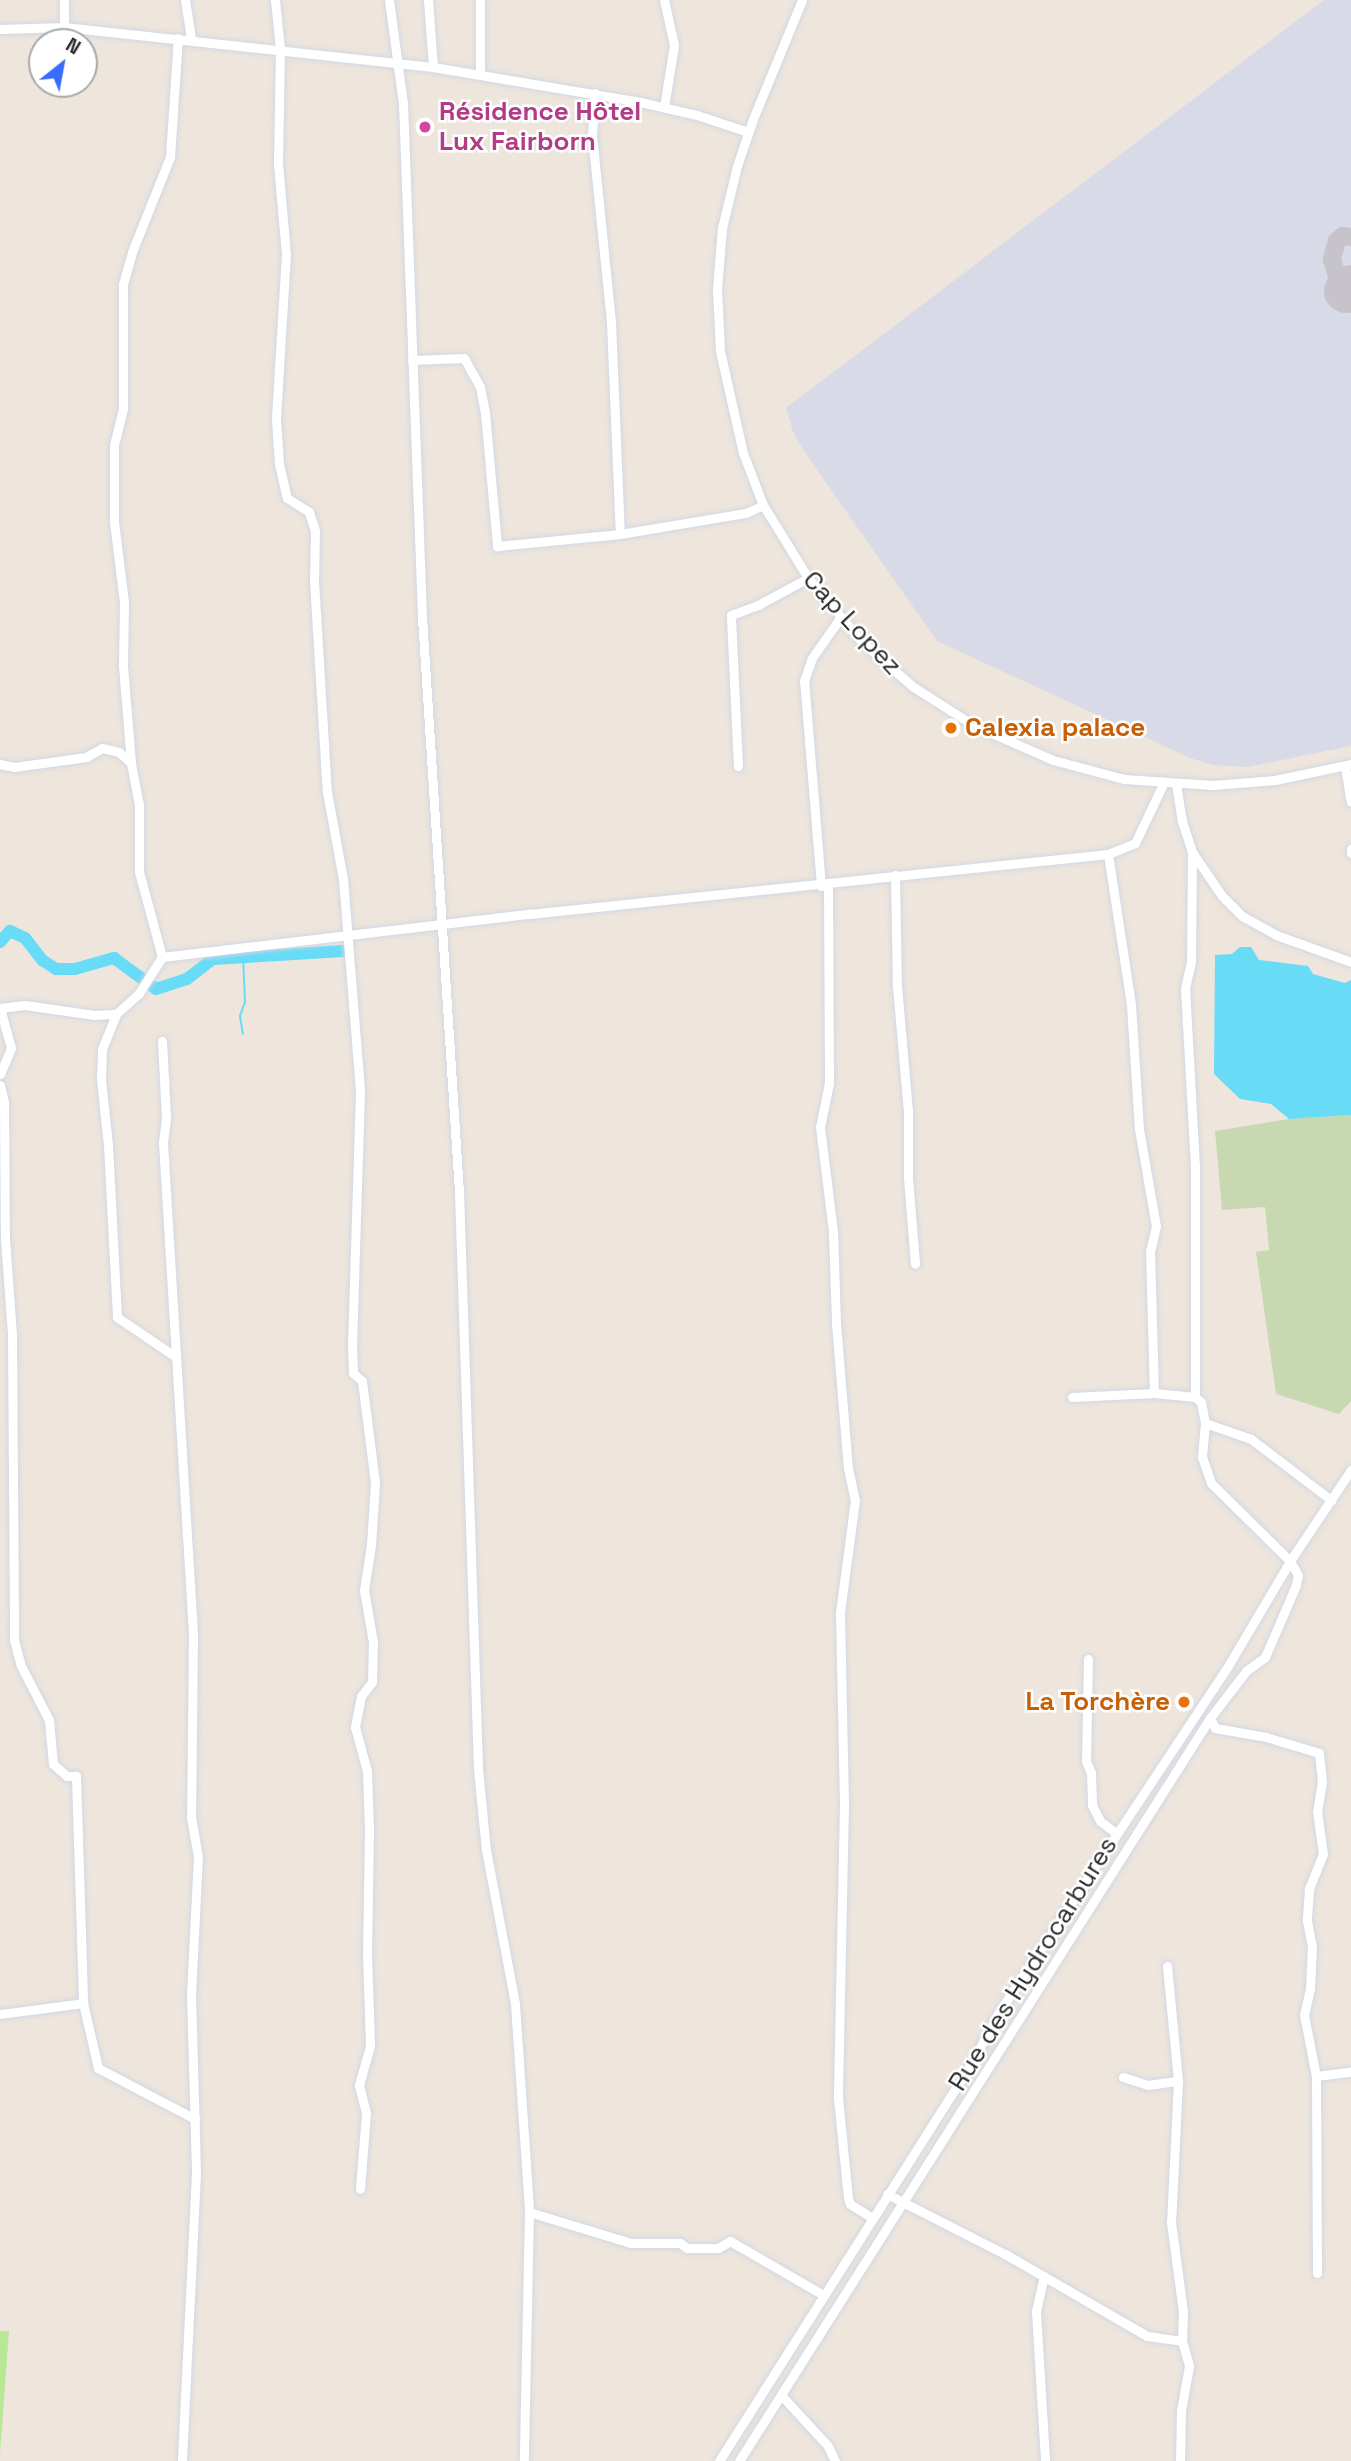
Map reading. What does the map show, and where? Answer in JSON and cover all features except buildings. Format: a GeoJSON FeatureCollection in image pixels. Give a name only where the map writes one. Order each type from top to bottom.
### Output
{"type":"FeatureCollection","features":[{"type":"Feature","properties":{"kind":"street"},"geometry":{"type":"LineString","coordinates":[[64,0],[64,27]]}},
{"type":"Feature","properties":{"kind":"street"},"geometry":{"type":"LineString","coordinates":[[185,0],[191,39]]}},
{"type":"Feature","properties":{"kind":"street"},"geometry":{"type":"LineString","coordinates":[[275,0],[280,49],[278,163],[285,270],[280,316],[276,418],[279,464],[286,498],[309,512],[315,531],[315,593],[327,792],[342,879],[360,1091],[353,1373],[362,1381],[374,1483],[371,1545],[364,1590],[373,1642],[372,1682],[361,1696],[355,1727],[367,1771],[369,1830],[367,1954],[370,2046],[359,2085],[366,2113],[360,2189]]}},
{"type":"Feature","properties":{"kind":"street"},"geometry":{"type":"LineString","coordinates":[[389,0],[403,103],[422,617],[458,1192],[478,1769],[486,1850],[515,2004],[529,2212],[524,2461]]}},
{"type":"Feature","properties":{"kind":"street"},"geometry":{"type":"LineString","coordinates":[[428,0],[433,68]]}},
{"type":"Feature","properties":{"kind":"street"},"geometry":{"type":"LineString","coordinates":[[480,0],[480,74]]}},
{"type":"Feature","properties":{"kind":"street"},"geometry":{"type":"LineString","coordinates":[[664,0],[674,45],[664,107]]}},
{"type":"Feature","properties":{"kind":"street","name":"Cap Lopez"},"geometry":{"type":"LineString","coordinates":[[802,0],[748,132],[722,228],[718,320],[720,351],[732,418],[763,505],[808,578],[839,618],[896,673],[973,725],[1026,750],[1068,765],[1124,779],[1175,784],[1256,783],[1348,765]]}},
{"type":"Feature","properties":{"kind":"street"},"geometry":{"type":"LineString","coordinates":[[0,29],[64,27],[280,49],[480,74],[664,107],[748,132]]}},
{"type":"Feature","properties":{"kind":"street"},"geometry":{"type":"LineString","coordinates":[[162,957],[139,872],[139,806],[131,763],[123,666],[124,602],[114,522],[114,445],[123,409],[126,327],[122,302],[132,252],[170,157],[178,38]]}},
{"type":"Feature","properties":{"kind":"street"},"geometry":{"type":"LineString","coordinates":[[595,93],[592,135],[611,322],[620,534]]}},
{"type":"Feature","properties":{"kind":"street"},"geometry":{"type":"LineString","coordinates":[[412,360],[464,358],[480,387],[485,413],[496,546],[620,534],[746,513],[763,505]]}},
{"type":"Feature","properties":{"kind":"street"},"geometry":{"type":"LineString","coordinates":[[738,766],[731,615],[758,605],[808,578]]}},
{"type":"Feature","properties":{"kind":"street"},"geometry":{"type":"LineString","coordinates":[[839,618],[812,658],[804,681],[824,886],[828,1083],[820,1127],[833,1232],[836,1323],[848,1468],[855,1500],[841,1612],[844,1805],[838,2098],[848,2198],[850,2204],[872,2218]]}},
{"type":"Feature","properties":{"kind":"street"},"geometry":{"type":"LineString","coordinates":[[0,764],[21,766],[86,757],[102,748],[119,752],[131,763]]}},
{"type":"Feature","properties":{"kind":"street"},"geometry":{"type":"LineString","coordinates":[[1348,765],[1351,802]]}},
{"type":"Feature","properties":{"kind":"street"},"geometry":{"type":"LineString","coordinates":[[176,1357],[117,1317],[108,1145],[101,1079],[102,1049],[116,1014],[139,993],[151,976],[156,962],[162,957],[287,940],[348,937],[529,914],[824,886],[895,875],[1108,854],[1135,843],[1163,783]]}},
{"type":"Feature","properties":{"kind":"street"},"geometry":{"type":"LineString","coordinates":[[1175,784],[1182,821],[1192,852],[1222,896],[1242,916],[1276,935],[1351,962]]}},
{"type":"Feature","properties":{"kind":"street"},"geometry":{"type":"LineString","coordinates":[[1192,852],[1191,962],[1185,988],[1195,1166],[1195,1397]]}},
{"type":"Feature","properties":{"kind":"street"},"geometry":{"type":"LineString","coordinates":[[1108,854],[1130,1005],[1139,1129],[1156,1226],[1150,1251],[1154,1393]]}},
{"type":"Feature","properties":{"kind":"street"},"geometry":{"type":"LineString","coordinates":[[895,875],[897,986],[908,1102],[908,1178],[915,1264]]}},
{"type":"Feature","properties":{"kind":"street"},"geometry":{"type":"LineString","coordinates":[[0,1074],[11,1048],[0,1008],[25,1005],[94,1015],[116,1014]]}},
{"type":"Feature","properties":{"kind":"street"},"geometry":{"type":"LineString","coordinates":[[162,1041],[166,1118],[163,1143],[194,1636],[191,1817],[198,1856],[191,1993],[196,2192],[182,2461]]}},
{"type":"Feature","properties":{"kind":"street"},"geometry":{"type":"LineString","coordinates":[[0,1085],[4,1102],[5,1239],[12,1334],[14,1640],[21,1666],[49,1720],[53,1764],[67,1776],[76,1776],[83,2003],[98,2068],[195,2119]]}},
{"type":"Feature","properties":{"kind":"street"},"geometry":{"type":"LineString","coordinates":[[740,2461],[1210,1718],[1246,1671],[1265,1657],[1274,1642],[1296,1586],[1297,1575],[1290,1561],[1211,1483],[1202,1457],[1205,1423],[1201,1402],[1195,1397],[1154,1393],[1072,1396]]}},
{"type":"Feature","properties":{"kind":"street"},"geometry":{"type":"LineString","coordinates":[[1205,1423],[1251,1439],[1331,1500]]}},
{"type":"Feature","properties":{"kind":"street","name":"Rue des Hydrocarbures"},"geometry":{"type":"LineString","coordinates":[[719,2461],[1079,1888],[1228,1666],[1290,1561],[1351,1470]]}},
{"type":"Feature","properties":{"kind":"street"},"geometry":{"type":"LineString","coordinates":[[1088,1659],[1086,1761],[1091,1773],[1093,1805],[1100,1821],[1116,1833]]}},
{"type":"Feature","properties":{"kind":"street"},"geometry":{"type":"LineString","coordinates":[[1210,1718],[1216,1728],[1266,1737],[1320,1753],[1322,1782],[1317,1811],[1322,1854],[1309,1889],[1307,1921],[1312,1946],[1310,1989],[1304,2015],[1316,2076],[1317,2273]]}},
{"type":"Feature","properties":{"kind":"street"},"geometry":{"type":"LineString","coordinates":[[1079,1888],[1095,1900]]}},
{"type":"Feature","properties":{"kind":"street"},"geometry":{"type":"LineString","coordinates":[[1167,1966],[1178,2081],[1171,2222],[1183,2312],[1182,2341],[1189,2366],[1181,2411],[1180,2461]]}},
{"type":"Feature","properties":{"kind":"street"},"geometry":{"type":"LineString","coordinates":[[0,2014],[83,2003]]}},
{"type":"Feature","properties":{"kind":"street"},"geometry":{"type":"LineString","coordinates":[[1316,2076],[1351,2072]]}},
{"type":"Feature","properties":{"kind":"street"},"geometry":{"type":"LineString","coordinates":[[1123,2077],[1148,2085],[1178,2081]]}},
{"type":"Feature","properties":{"kind":"street"},"geometry":{"type":"LineString","coordinates":[[887,2194],[1044,2276],[1147,2336],[1182,2341]]}},
{"type":"Feature","properties":{"kind":"street"},"geometry":{"type":"LineString","coordinates":[[529,2212],[631,2244],[680,2243],[688,2248],[718,2248],[730,2241],[823,2295]]}},
{"type":"Feature","properties":{"kind":"street"},"geometry":{"type":"LineString","coordinates":[[1044,2276],[1036,2312],[1045,2461]]}},
{"type":"Feature","properties":{"kind":"street"},"geometry":{"type":"LineString","coordinates":[[781,2395],[828,2446],[835,2461]]}},
{"type":"Feature","properties":{"kind":"shaded area"},"geometry":{"type":"Polygon","coordinates":[[[1324,0],[1351,0],[1351,746],[1248,767],[1213,765],[1190,758],[937,641],[806,454],[793,432],[786,408],[1324,0]]]}},
{"type":"Feature","properties":{"kind":"green space"},"geometry":{"type":"Polygon","coordinates":[[[1351,1115],[1351,1401],[1339,1414],[1276,1394],[1256,1252],[1269,1250],[1265,1207],[1222,1210],[1215,1131],[1289,1119],[1351,1115]]]}},
{"type":"Feature","properties":{"kind":"green space"},"geometry":{"type":"Polygon","coordinates":[[[0,2331],[9,2331],[0,2454],[0,2331]]]}},
{"type":"Feature","properties":{"kind":"water"},"geometry":{"type":"Polygon","coordinates":[[[1240,947],[1251,947],[1259,960],[1308,966],[1313,974],[1345,983],[1351,980],[1351,1115],[1289,1119],[1271,1104],[1240,1099],[1214,1074],[1215,955],[1232,954],[1240,947]]]}},
{"type":"Feature","properties":{"kind":"waterway"},"geometry":{"type":"LineString","coordinates":[[0,942],[10,931],[25,938],[42,960],[56,969],[75,969],[114,958],[156,989],[187,979],[213,959],[343,951]]}},
{"type":"Feature","properties":{"kind":"waterway"},"geometry":{"type":"LineString","coordinates":[[243,956],[245,1002],[240,1016],[243,1034]]}},
{"type":"Feature","properties":{"kind":"taxiway"},"geometry":{"type":"LineString","coordinates":[[1351,237],[1343,236],[1337,241],[1332,259],[1337,276],[1351,288]]}},
{"type":"Feature","properties":{"kind":"runway"},"geometry":{"type":"LineString","coordinates":[[1346,291],[1351,287]]}},
{"type":"Feature","properties":{"kind":"place","name":"Résidence Hôtel Lux Fairborn"},"geometry":{"type":"Point","coordinates":[425,127]}},
{"type":"Feature","properties":{"kind":"place","name":"Calexia palace"},"geometry":{"type":"Point","coordinates":[951,728]}},
{"type":"Feature","properties":{"kind":"place","name":"La Torchère"},"geometry":{"type":"Point","coordinates":[1184,1702]}}]}
